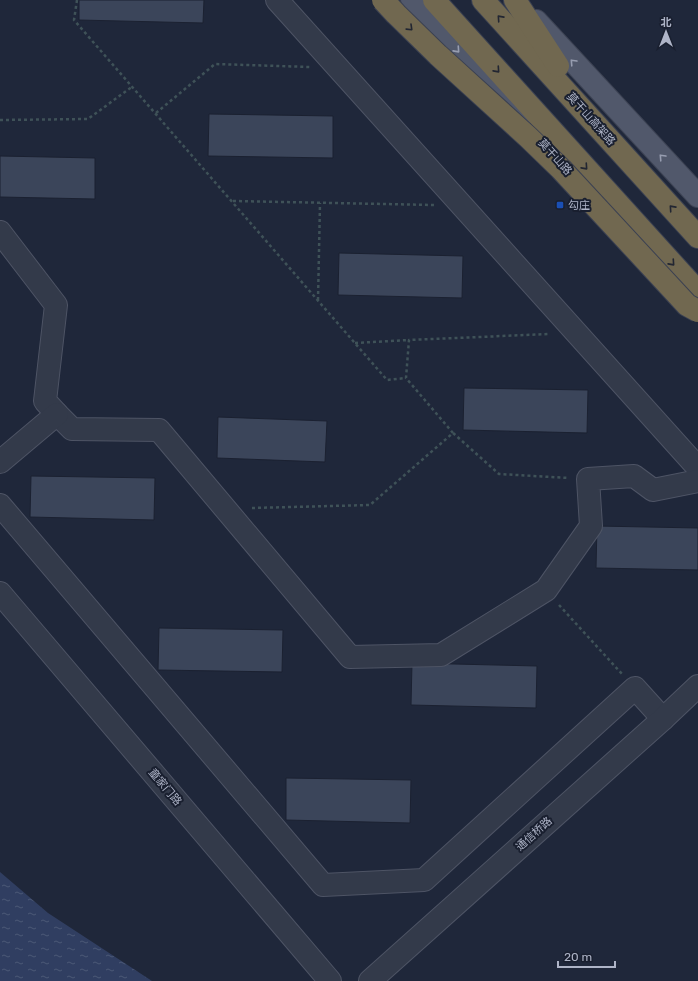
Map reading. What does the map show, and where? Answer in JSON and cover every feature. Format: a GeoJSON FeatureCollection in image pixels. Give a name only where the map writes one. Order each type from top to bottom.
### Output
{"type":"FeatureCollection","features":[{"type":"Feature","properties":{"kind":"highway"},"geometry":{"type":"LineString","coordinates":[[383,0],[438,56],[528,137],[561,169],[687,305],[698,311]]}},
{"type":"Feature","properties":{"kind":"highway"},"geometry":{"type":"LineString","coordinates":[[434,0],[698,292]]}},
{"type":"Feature","properties":{"kind":"highway","name":"莫干山高架路"},"geometry":{"type":"LineString","coordinates":[[483,0],[698,237]]}},
{"type":"Feature","properties":{"kind":"highway"},"geometry":{"type":"LineString","coordinates":[[516,0],[593,121]]}},
{"type":"Feature","properties":{"kind":"main road","name":"莫干山路"},"geometry":{"type":"LineString","coordinates":[[412,0],[698,314]]}},
{"type":"Feature","properties":{"kind":"main road"},"geometry":{"type":"LineString","coordinates":[[516,0],[698,196]]}},
{"type":"Feature","properties":{"kind":"street"},"geometry":{"type":"LineString","coordinates":[[277,0],[698,468]]}},
{"type":"Feature","properties":{"kind":"street"},"geometry":{"type":"LineString","coordinates":[[0,232],[56,305],[45,401],[72,429],[159,430],[350,657],[441,655],[546,590],[592,526],[588,479],[634,476],[653,490],[698,481]]}},
{"type":"Feature","properties":{"kind":"street"},"geometry":{"type":"LineString","coordinates":[[0,462],[57,414]]}},
{"type":"Feature","properties":{"kind":"street"},"geometry":{"type":"LineString","coordinates":[[0,505],[323,885],[424,880],[635,688],[663,719]]}},
{"type":"Feature","properties":{"kind":"street","name":"童家门路"},"geometry":{"type":"LineString","coordinates":[[0,592],[330,981]]}},
{"type":"Feature","properties":{"kind":"street","name":"通信桥路"},"geometry":{"type":"LineString","coordinates":[[370,981],[698,686]]}},
{"type":"Feature","properties":{"kind":"path"},"geometry":{"type":"LineString","coordinates":[[77,0],[74,20],[156,112],[318,301],[387,380],[406,378]]}},
{"type":"Feature","properties":{"kind":"path"},"geometry":{"type":"LineString","coordinates":[[156,112],[215,64],[338,67]]}},
{"type":"Feature","properties":{"kind":"path"},"geometry":{"type":"LineString","coordinates":[[0,120],[88,119],[133,86]]}},
{"type":"Feature","properties":{"kind":"path"},"geometry":{"type":"LineString","coordinates":[[233,201],[462,206]]}},
{"type":"Feature","properties":{"kind":"path"},"geometry":{"type":"LineString","coordinates":[[318,301],[320,203]]}},
{"type":"Feature","properties":{"kind":"path"},"geometry":{"type":"LineString","coordinates":[[355,343],[576,333]]}},
{"type":"Feature","properties":{"kind":"path"},"geometry":{"type":"LineString","coordinates":[[409,340],[406,378],[454,433],[499,474],[588,479]]}},
{"type":"Feature","properties":{"kind":"path"},"geometry":{"type":"LineString","coordinates":[[226,509],[370,505],[454,433]]}},
{"type":"Feature","properties":{"kind":"path"},"geometry":{"type":"LineString","coordinates":[[546,590],[635,688]]}},
{"type":"Feature","properties":{"kind":"water"},"geometry":{"type":"Polygon","coordinates":[[[0,872],[48,913],[152,981],[0,981],[0,872]]]}},
{"type":"Feature","properties":{"kind":"building"},"geometry":{"type":"Polygon","coordinates":[[[79,0],[204,0],[203,23],[79,20],[79,0]]]}},
{"type":"Feature","properties":{"kind":"building"},"geometry":{"type":"Polygon","coordinates":[[[209,114],[333,116],[333,158],[208,156],[209,114]]]}},
{"type":"Feature","properties":{"kind":"building"},"geometry":{"type":"Polygon","coordinates":[[[0,156],[95,158],[95,199],[0,197],[0,156]]]}},
{"type":"Feature","properties":{"kind":"building"},"geometry":{"type":"Polygon","coordinates":[[[339,253],[463,256],[462,298],[338,295],[339,253]]]}},
{"type":"Feature","properties":{"kind":"building"},"geometry":{"type":"Polygon","coordinates":[[[464,388],[588,390],[587,433],[463,430],[464,388]]]}},
{"type":"Feature","properties":{"kind":"building"},"geometry":{"type":"Polygon","coordinates":[[[218,417],[327,421],[325,462],[217,458],[218,417]]]}},
{"type":"Feature","properties":{"kind":"building"},"geometry":{"type":"Polygon","coordinates":[[[31,476],[155,478],[154,520],[30,517],[31,476]]]}},
{"type":"Feature","properties":{"kind":"building"},"geometry":{"type":"Polygon","coordinates":[[[597,526],[698,528],[698,570],[596,568],[597,526]]]}},
{"type":"Feature","properties":{"kind":"building"},"geometry":{"type":"Polygon","coordinates":[[[159,628],[283,630],[282,672],[158,670],[159,628]]]}},
{"type":"Feature","properties":{"kind":"building"},"geometry":{"type":"Polygon","coordinates":[[[412,663],[537,666],[536,708],[411,705],[412,663]]]}},
{"type":"Feature","properties":{"kind":"building"},"geometry":{"type":"Polygon","coordinates":[[[286,778],[411,780],[410,823],[286,820],[286,778]]]}},
{"type":"Feature","properties":{"kind":"place","name":"勾庄"},"geometry":{"type":"Point","coordinates":[560,205]}}]}
